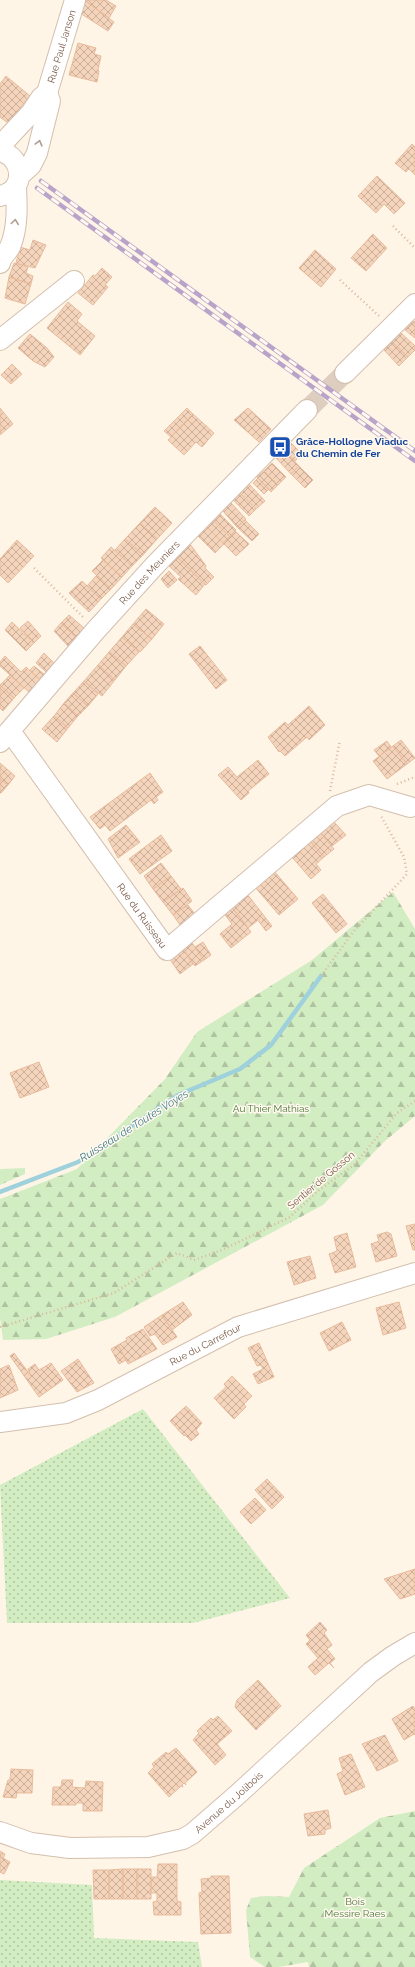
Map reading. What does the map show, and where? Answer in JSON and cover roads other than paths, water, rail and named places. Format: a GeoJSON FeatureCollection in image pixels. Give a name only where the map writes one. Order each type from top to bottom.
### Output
{"type":"FeatureCollection","features":[{"type":"Feature","properties":{"kind":"street","name":"Rue Paul Janson"},"geometry":{"type":"LineString","coordinates":[[0,146],[31,113],[41,98],[47,93],[75,0]]}},
{"type":"Feature","properties":{"kind":"street","name":"Rue Paul Janson"},"geometry":{"type":"LineString","coordinates":[[12,186],[31,165],[36,153],[50,101],[47,93]]}},
{"type":"Feature","properties":{"kind":"street"},"geometry":{"type":"LineString","coordinates":[[0,151],[12,156],[16,161],[12,186],[16,224],[10,247],[1,256]]}},
{"type":"Feature","properties":{"kind":"street"},"geometry":{"type":"LineString","coordinates":[[0,340],[74,281]]}},
{"type":"Feature","properties":{"kind":"street"},"geometry":{"type":"LineString","coordinates":[[345,373],[415,304]]}},
{"type":"Feature","properties":{"kind":"street","name":"Rue des Meuniers"},"geometry":{"type":"LineString","coordinates":[[5,737],[96,630],[156,564],[307,410]]}},
{"type":"Feature","properties":{"kind":"street","name":"Rue du Ruisseau"},"geometry":{"type":"LineString","coordinates":[[5,737],[167,950],[337,806],[369,795],[410,807]]}},
{"type":"Feature","properties":{"kind":"street","name":"Rue du Carrefour"},"geometry":{"type":"LineString","coordinates":[[0,1422],[66,1413],[98,1400],[238,1327],[415,1274]]}},
{"type":"Feature","properties":{"kind":"street","name":"Avenue du Jolibois"},"geometry":{"type":"LineString","coordinates":[[0,1832],[31,1843],[70,1848],[148,1847],[182,1839],[192,1834],[237,1795],[371,1672],[393,1656],[415,1643]]}},
{"type":"Feature","properties":{"kind":"waterway","name":"Ruisseau de Toutes Voyes"},"geometry":{"type":"LineString","coordinates":[[0,1192],[78,1162],[178,1095],[240,1069],[271,1045],[321,976]]}},
{"type":"Feature","properties":{"kind":"tunnel"},"geometry":{"type":"LineString","coordinates":[[307,410],[345,373]]}},
{"type":"Feature","properties":{"kind":"railway"},"geometry":{"type":"LineString","coordinates":[[41,181],[415,451]]}},
{"type":"Feature","properties":{"kind":"railway"},"geometry":{"type":"LineString","coordinates":[[37,188],[415,461]]}},
{"type":"Feature","properties":{"kind":"place","name":"Grâce-Hollogne Viaduc du Chemin de Fer"},"geometry":{"type":"Point","coordinates":[280,447]}},
{"type":"Feature","properties":{"kind":"park label","name":"Au Thier Mathias"},"geometry":{"type":"Point","coordinates":[271,1108]}},
{"type":"Feature","properties":{"kind":"park label","name":"Bois Messire Raes"},"geometry":{"type":"Point","coordinates":[355,1906]}}]}
